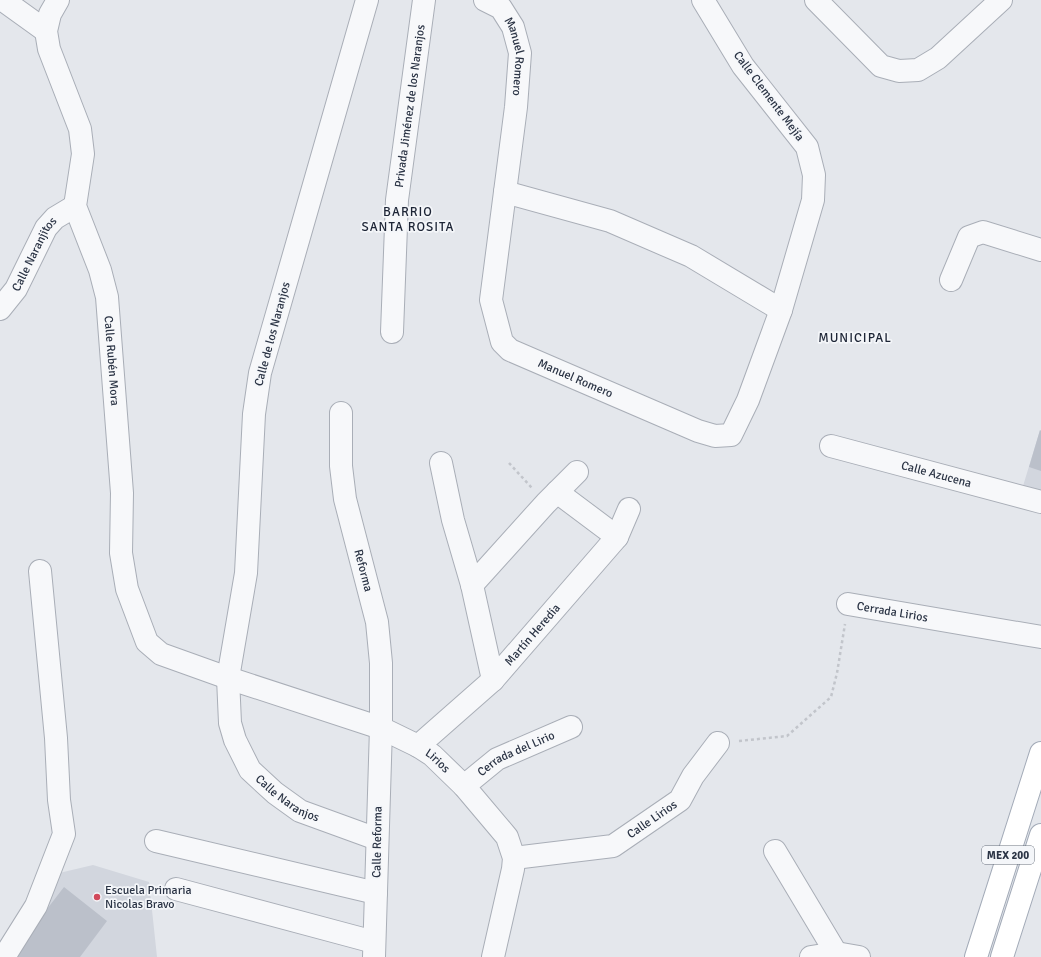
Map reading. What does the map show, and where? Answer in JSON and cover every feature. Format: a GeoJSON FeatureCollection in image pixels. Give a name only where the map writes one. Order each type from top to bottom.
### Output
{"type":"FeatureCollection","features":[{"type":"Feature","properties":{"kind":"main road","name":"MEX 200"},"geometry":{"type":"LineString","coordinates":[[976,957],[1041,753]]}},
{"type":"Feature","properties":{"kind":"main road","name":"MEX 200"},"geometry":{"type":"LineString","coordinates":[[1002,957],[1041,835]]}},
{"type":"Feature","properties":{"kind":"street"},"geometry":{"type":"LineString","coordinates":[[3,0],[46,31]]}},
{"type":"Feature","properties":{"kind":"street"},"geometry":{"type":"LineString","coordinates":[[58,0],[50,14],[46,31],[49,50],[80,129],[83,154],[74,206]]}},
{"type":"Feature","properties":{"kind":"street","name":"Calle de los Naranjos"},"geometry":{"type":"LineString","coordinates":[[230,723],[228,678],[246,573],[254,414],[260,373],[367,0]]}},
{"type":"Feature","properties":{"kind":"street","name":"Privada Jiménez de los Naranjos"},"geometry":{"type":"LineString","coordinates":[[392,332],[397,200],[424,0]]}},
{"type":"Feature","properties":{"kind":"street","name":"Calle Clemente Mejía"},"geometry":{"type":"LineString","coordinates":[[703,0],[743,66],[807,147],[814,175]]}},
{"type":"Feature","properties":{"kind":"street"},"geometry":{"type":"LineString","coordinates":[[816,0],[881,66],[899,71],[918,70],[938,58],[1001,0]]}},
{"type":"Feature","properties":{"kind":"street","name":"Manuel Romero"},"geometry":{"type":"LineString","coordinates":[[498,3],[512,27],[520,53],[516,107],[491,300],[502,342],[510,350],[698,431],[714,436],[731,435],[751,394],[781,310],[814,200],[814,175]]}},
{"type":"Feature","properties":{"kind":"street"},"geometry":{"type":"LineString","coordinates":[[505,192],[610,221],[691,256],[781,310]]}},
{"type":"Feature","properties":{"kind":"street","name":"Calle Rubén Mora"},"geometry":{"type":"LineString","coordinates":[[74,206],[100,270],[107,297],[122,493],[121,553],[126,589],[147,642],[161,654],[228,678]]}},
{"type":"Feature","properties":{"kind":"street","name":"Calle Naranjitos"},"geometry":{"type":"LineString","coordinates":[[0,309],[16,289],[46,228],[55,218],[74,206]]}},
{"type":"Feature","properties":{"kind":"street"},"geometry":{"type":"LineString","coordinates":[[950,280],[969,237],[983,232],[1041,250]]}},
{"type":"Feature","properties":{"kind":"street","name":"Reforma"},"geometry":{"type":"LineString","coordinates":[[341,414],[341,466],[345,499],[377,622],[381,663],[381,728]]}},
{"type":"Feature","properties":{"kind":"street","name":"Calle Azucena"},"geometry":{"type":"LineString","coordinates":[[831,446],[1041,502]]}},
{"type":"Feature","properties":{"kind":"street"},"geometry":{"type":"LineString","coordinates":[[441,463],[453,520],[472,585],[493,680]]}},
{"type":"Feature","properties":{"kind":"street"},"geometry":{"type":"LineString","coordinates":[[472,585],[551,497],[577,472]]}},
{"type":"Feature","properties":{"kind":"street"},"geometry":{"type":"LineString","coordinates":[[551,497],[617,537]]}},
{"type":"Feature","properties":{"kind":"street","name":"Martín Heredia"},"geometry":{"type":"LineString","coordinates":[[418,746],[493,680],[617,537],[629,509]]}},
{"type":"Feature","properties":{"kind":"street"},"geometry":{"type":"LineString","coordinates":[[4,957],[36,906],[64,834],[59,800],[56,738],[40,571]]}},
{"type":"Feature","properties":{"kind":"street","name":"Cerrada Lirios"},"geometry":{"type":"LineString","coordinates":[[848,604],[1041,637]]}},
{"type":"Feature","properties":{"kind":"street","name":"Lirios"},"geometry":{"type":"LineString","coordinates":[[228,678],[381,728],[418,746],[432,755],[464,786],[507,837],[514,858]]}},
{"type":"Feature","properties":{"kind":"street","name":"Calle Naranjos"},"geometry":{"type":"LineString","coordinates":[[230,723],[235,740],[250,770],[275,793],[300,811],[377,839]]}},
{"type":"Feature","properties":{"kind":"street","name":"Cerrada del Lirio"},"geometry":{"type":"LineString","coordinates":[[464,786],[498,759],[571,727]]}},
{"type":"Feature","properties":{"kind":"street","name":"Calle Reforma"},"geometry":{"type":"LineString","coordinates":[[374,950],[381,728]]}},
{"type":"Feature","properties":{"kind":"street","name":"Calle Lirios"},"geometry":{"type":"LineString","coordinates":[[514,858],[613,846],[680,800],[693,776],[718,743]]}},
{"type":"Feature","properties":{"kind":"street"},"geometry":{"type":"LineString","coordinates":[[156,841],[376,893]]}},
{"type":"Feature","properties":{"kind":"street"},"geometry":{"type":"LineString","coordinates":[[775,850],[836,953]]}},
{"type":"Feature","properties":{"kind":"street"},"geometry":{"type":"LineString","coordinates":[[493,957],[514,858]]}},
{"type":"Feature","properties":{"kind":"street"},"geometry":{"type":"LineString","coordinates":[[176,889],[374,950]]}},
{"type":"Feature","properties":{"kind":"street"},"geometry":{"type":"LineString","coordinates":[[811,957],[836,953],[860,957]]}},
{"type":"Feature","properties":{"kind":"path"},"geometry":{"type":"LineString","coordinates":[[509,463],[551,497]]}},
{"type":"Feature","properties":{"kind":"path","name":"Cerrada Lirios"},"geometry":{"type":"LineString","coordinates":[[718,743],[787,736],[806,721],[830,697],[837,673],[848,604]]}},
{"type":"Feature","properties":{"kind":"shaded area"},"geometry":{"type":"Polygon","coordinates":[[[1040,430],[1041,431],[1041,504],[1020,496],[1040,430]]]}},
{"type":"Feature","properties":{"kind":"shaded area","name":"Escuela Primaria Nicolas Bravo"},"geometry":{"type":"Polygon","coordinates":[[[93,865],[149,882],[157,957],[7,957],[55,874],[93,865]]]}},
{"type":"Feature","properties":{"kind":"building"},"geometry":{"type":"Polygon","coordinates":[[[1040,430],[1041,431],[1041,471],[1029,467],[1040,430]]]}},
{"type":"Feature","properties":{"kind":"building"},"geometry":{"type":"Polygon","coordinates":[[[64,887],[107,921],[80,957],[10,957],[64,887]]]}},
{"type":"Feature","properties":{"kind":"place","name":"Escuela Primaria Nicolas Bravo"},"geometry":{"type":"Point","coordinates":[97,897]}},
{"type":"Feature","properties":{"kind":"district","name":"BARRIO SANTA ROSITA"},"geometry":{"type":"Point","coordinates":[408,218]}},
{"type":"Feature","properties":{"kind":"district","name":"MUNICIPAL"},"geometry":{"type":"Point","coordinates":[855,337]}}]}
